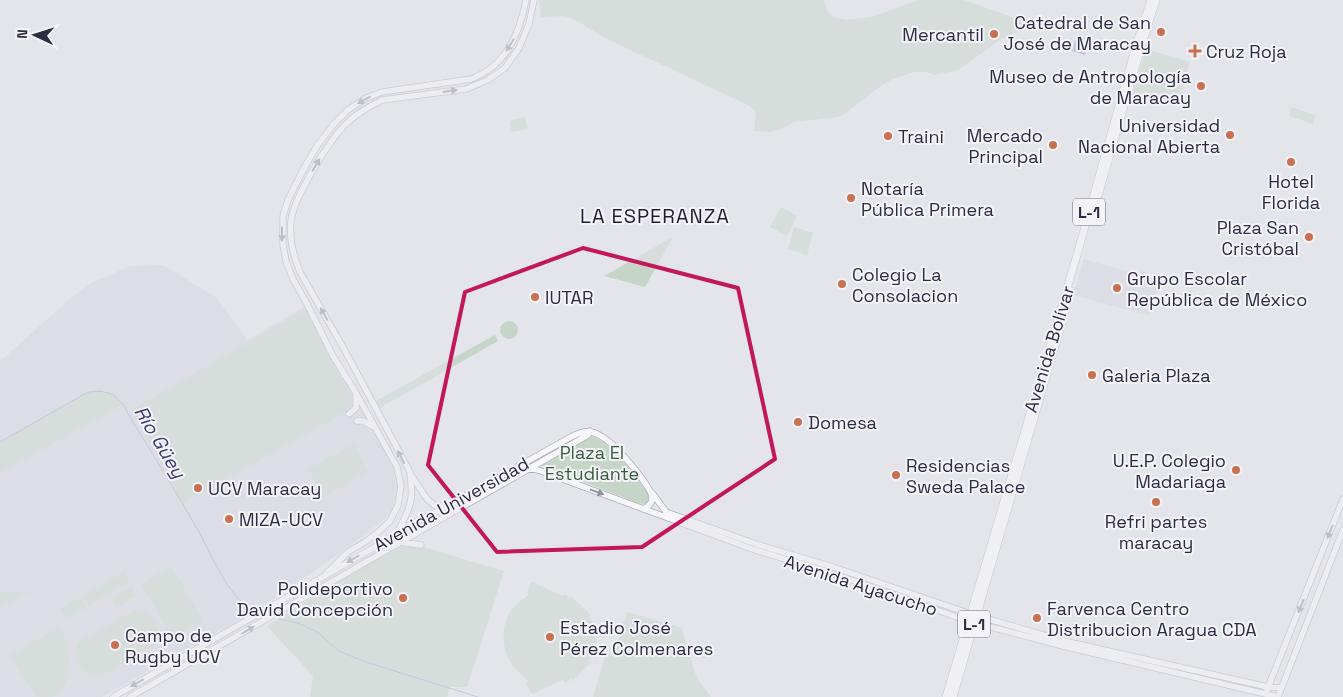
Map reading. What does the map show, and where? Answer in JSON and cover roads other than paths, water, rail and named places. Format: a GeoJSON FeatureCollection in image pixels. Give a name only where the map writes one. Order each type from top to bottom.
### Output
{"type":"FeatureCollection","features":[{"type":"Feature","properties":{"kind":"main road","name":"Avenida Bolívar"},"geometry":{"type":"LineString","coordinates":[[953,697],[973,619],[1151,0]]}},
{"type":"Feature","properties":{"kind":"main road","name":"Avenida Bolívar"},"geometry":{"type":"LineString","coordinates":[[946,697],[973,619],[1156,0]]}},
{"type":"Feature","properties":{"kind":"street"},"geometry":{"type":"LineString","coordinates":[[326,574],[348,552],[366,542],[390,521],[398,505],[401,486],[397,467],[333,356],[286,262],[282,234],[283,216],[288,200],[317,146],[333,125],[348,110],[366,98],[382,92],[470,79],[481,75],[492,67],[508,50],[517,34],[526,0]]}},
{"type":"Feature","properties":{"kind":"street"},"geometry":{"type":"LineString","coordinates":[[446,507],[434,505],[427,499],[410,472],[300,272],[292,246],[292,217],[298,199],[311,174],[333,139],[348,122],[360,112],[382,100],[466,89],[488,80],[505,68],[519,48],[529,24],[534,0]]}},
{"type":"Feature","properties":{"kind":"street"},"geometry":{"type":"LineString","coordinates":[[349,414],[356,408],[356,393]]}},
{"type":"Feature","properties":{"kind":"street"},"geometry":{"type":"LineString","coordinates":[[357,421],[363,421],[374,427]]}},
{"type":"Feature","properties":{"kind":"street"},"geometry":{"type":"LineString","coordinates":[[590,432],[609,441],[649,489],[670,519]]}},
{"type":"Feature","properties":{"kind":"street","name":"Avenida Universidad"},"geometry":{"type":"LineString","coordinates":[[112,697],[396,535],[410,525],[569,438],[590,432]]}},
{"type":"Feature","properties":{"kind":"street","name":"Avenida Universidad"},"geometry":{"type":"LineString","coordinates":[[130,697],[588,435],[590,432]]}},
{"type":"Feature","properties":{"kind":"street","name":"Avenida Ayacucho"},"geometry":{"type":"LineString","coordinates":[[518,466],[538,470],[754,550],[973,619],[1063,646],[1266,693]]}},
{"type":"Feature","properties":{"kind":"street"},"geometry":{"type":"LineString","coordinates":[[386,550],[405,518],[410,504],[412,490],[410,472]]}},
{"type":"Feature","properties":{"kind":"street"},"geometry":{"type":"LineString","coordinates":[[643,509],[652,502],[649,489]]}},
{"type":"Feature","properties":{"kind":"street"},"geometry":{"type":"LineString","coordinates":[[1266,693],[1343,499]]}},
{"type":"Feature","properties":{"kind":"street","name":"Avenida Ayacucho"},"geometry":{"type":"LineString","coordinates":[[666,512],[756,544],[833,567],[973,619]]}},
{"type":"Feature","properties":{"kind":"street"},"geometry":{"type":"LineString","coordinates":[[1266,693],[1278,697],[1343,530]]}},
{"type":"Feature","properties":{"kind":"street"},"geometry":{"type":"LineString","coordinates":[[400,542],[421,545]]}},
{"type":"Feature","properties":{"kind":"street"},"geometry":{"type":"LineString","coordinates":[[220,636],[224,644]]}},
{"type":"Feature","properties":{"kind":"street"},"geometry":{"type":"LineString","coordinates":[[1266,693],[1281,688]]}},
{"type":"Feature","properties":{"kind":"water"},"geometry":{"type":"Polygon","coordinates":[[[1076,38],[1089,42],[1085,55],[1072,51],[1076,38]]]}},
{"type":"Feature","properties":{"kind":"waterway","name":"Río Güey"},"geometry":{"type":"LineString","coordinates":[[0,442],[88,392],[103,392],[114,396],[123,404],[174,488],[227,584],[234,594],[251,610]]}},
{"type":"Feature","properties":{"kind":"waterway","name":"Río Güey"},"geometry":{"type":"LineString","coordinates":[[279,619],[298,623],[317,632],[339,651],[366,662],[478,697]]}},
{"type":"Feature","properties":{"kind":"place","name":"Catedral de San José de Maracay"},"geometry":{"type":"Point","coordinates":[1161,32]}},
{"type":"Feature","properties":{"kind":"place","name":"Mercantil"},"geometry":{"type":"Point","coordinates":[994,34]}},
{"type":"Feature","properties":{"kind":"place","name":"Cruz Roja"},"geometry":{"type":"Point","coordinates":[1195,51]}},
{"type":"Feature","properties":{"kind":"place","name":"Museo de Antropología de Maracay"},"geometry":{"type":"Point","coordinates":[1201,86]}},
{"type":"Feature","properties":{"kind":"place","name":"Universidad Nacional Abierta"},"geometry":{"type":"Point","coordinates":[1230,135]}},
{"type":"Feature","properties":{"kind":"place","name":"Traini"},"geometry":{"type":"Point","coordinates":[888,136]}},
{"type":"Feature","properties":{"kind":"place","name":"Mercado Principal"},"geometry":{"type":"Point","coordinates":[1053,145]}},
{"type":"Feature","properties":{"kind":"place","name":"Hotel Florida"},"geometry":{"type":"Point","coordinates":[1291,162]}},
{"type":"Feature","properties":{"kind":"place","name":"Notaría Pública Primera"},"geometry":{"type":"Point","coordinates":[851,198]}},
{"type":"Feature","properties":{"kind":"place","name":"Plaza San Cristóbal"},"geometry":{"type":"Point","coordinates":[1309,237]}},
{"type":"Feature","properties":{"kind":"place","name":"Colegio La Consolacion"},"geometry":{"type":"Point","coordinates":[842,284]}},
{"type":"Feature","properties":{"kind":"place","name":"Grupo Escolar República de México"},"geometry":{"type":"Point","coordinates":[1117,288]}},
{"type":"Feature","properties":{"kind":"place","name":"IUTAR"},"geometry":{"type":"Point","coordinates":[535,297]}},
{"type":"Feature","properties":{"kind":"place","name":"Galeria Plaza"},"geometry":{"type":"Point","coordinates":[1092,375]}},
{"type":"Feature","properties":{"kind":"place","name":"Domesa"},"geometry":{"type":"Point","coordinates":[798,422]}},
{"type":"Feature","properties":{"kind":"place","name":"U.E.P. Colegio Madariaga"},"geometry":{"type":"Point","coordinates":[1236,470]}},
{"type":"Feature","properties":{"kind":"place","name":"Residencias Sweda Palace"},"geometry":{"type":"Point","coordinates":[896,475]}},
{"type":"Feature","properties":{"kind":"place","name":"UCV Maracay"},"geometry":{"type":"Point","coordinates":[198,488]}},
{"type":"Feature","properties":{"kind":"place","name":"Refri partes maracay"},"geometry":{"type":"Point","coordinates":[1156,502]}},
{"type":"Feature","properties":{"kind":"place","name":"MIZA-UCV"},"geometry":{"type":"Point","coordinates":[229,519]}},
{"type":"Feature","properties":{"kind":"place","name":"Polideportivo David Concepción"},"geometry":{"type":"Point","coordinates":[403,598]}},
{"type":"Feature","properties":{"kind":"place","name":"Farvenca Centro Distribucion Aragua CDA"},"geometry":{"type":"Point","coordinates":[1037,618]}},
{"type":"Feature","properties":{"kind":"place","name":"Estadio José Pérez Colmenares"},"geometry":{"type":"Point","coordinates":[550,637]}},
{"type":"Feature","properties":{"kind":"place","name":"Campo de Rugby UCV"},"geometry":{"type":"Point","coordinates":[115,645]}},
{"type":"Feature","properties":{"kind":"district","name":"LA ESPERANZA"},"geometry":{"type":"Point","coordinates":[655,216]}},
{"type":"Feature","properties":{"kind":"park label","name":"Plaza El Estudiante"},"geometry":{"type":"Point","coordinates":[592,462]}}]}
